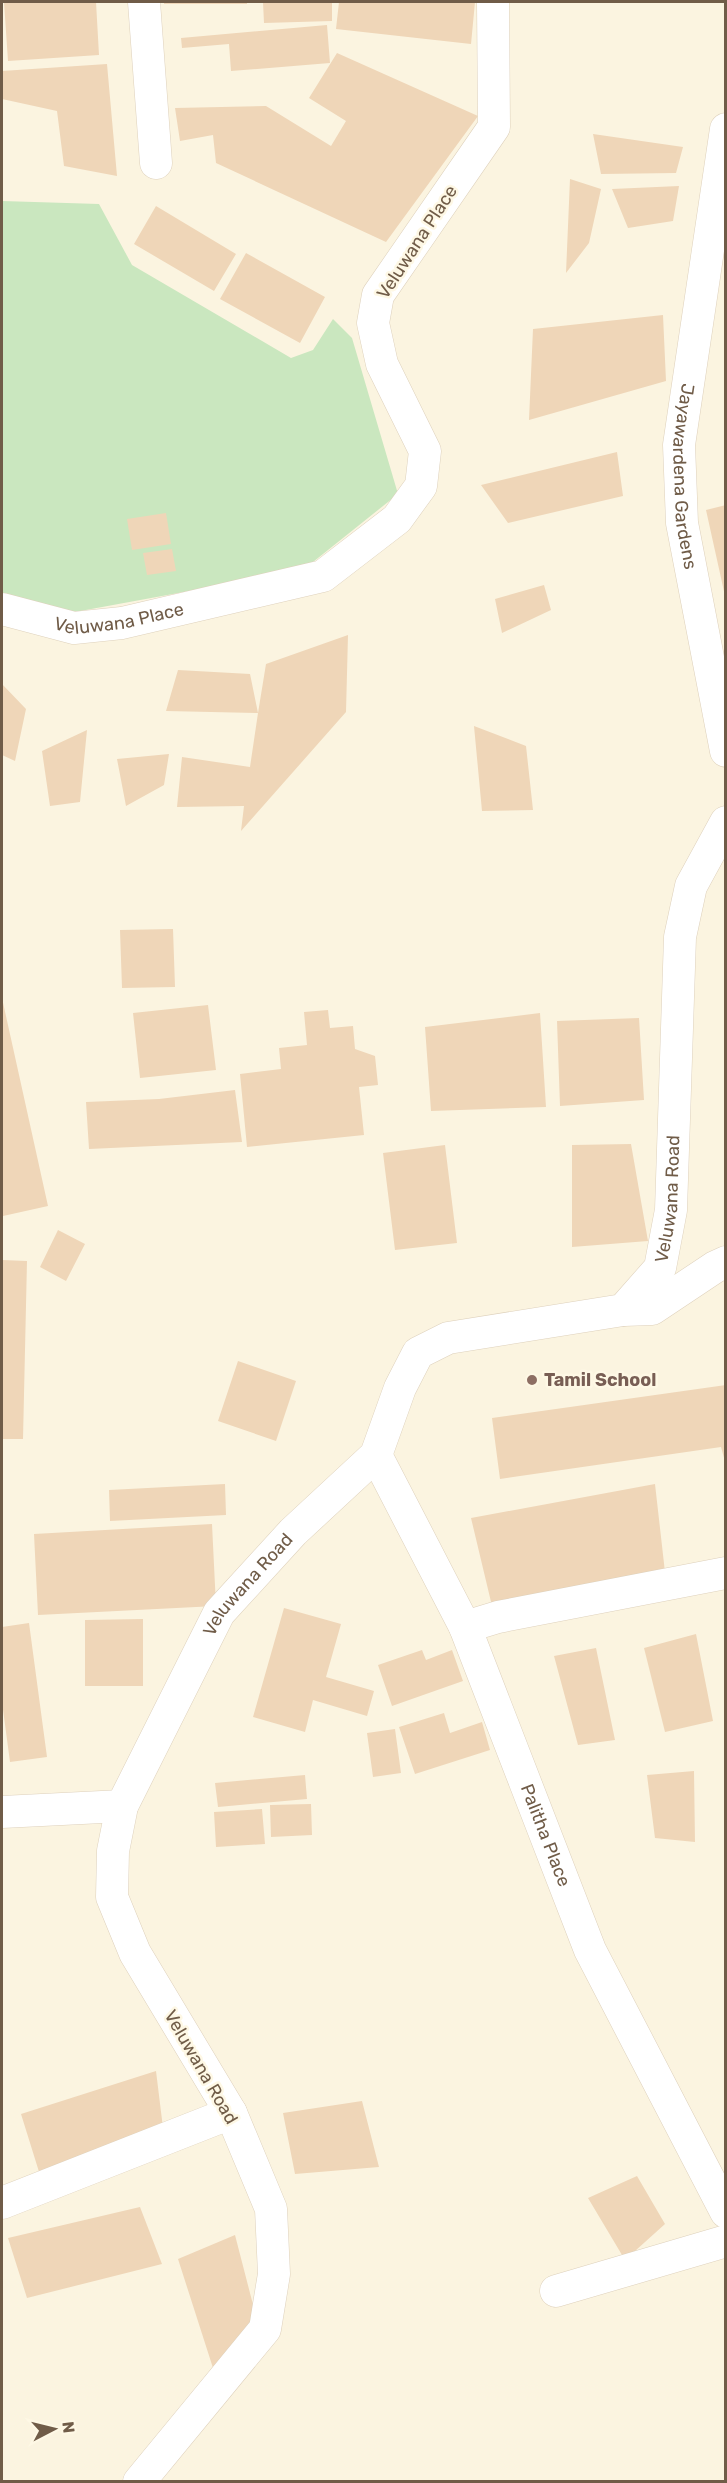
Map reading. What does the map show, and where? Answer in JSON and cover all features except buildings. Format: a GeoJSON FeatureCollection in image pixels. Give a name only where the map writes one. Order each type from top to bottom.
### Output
{"type":"FeatureCollection","features":[{"type":"Feature","properties":{"kind":"street"},"geometry":{"type":"LineString","coordinates":[[144,2],[156,163]]}},
{"type":"Feature","properties":{"kind":"street","name":"Veluwana Place"},"geometry":{"type":"LineString","coordinates":[[2,609],[74,628],[122,623],[323,576],[397,519],[421,486],[425,451],[382,364],[373,323],[378,295],[494,128],[493,2]]}},
{"type":"Feature","properties":{"kind":"street","name":"Jayawardena Gardens"},"geometry":{"type":"LineString","coordinates":[[726,129],[680,445],[682,523],[726,751]]}},
{"type":"Feature","properties":{"kind":"street","name":"Veluwana Road"},"geometry":{"type":"LineString","coordinates":[[139,2481],[265,2329],[274,2274],[271,2209],[231,2114],[135,1953],[112,1897],[113,1851],[122,1806],[219,1613],[293,1532],[376,1455],[400,1388],[418,1353],[448,1338],[623,1310],[660,1268],[671,1210],[680,937],[691,886],[726,822]]}},
{"type":"Feature","properties":{"kind":"street"},"geometry":{"type":"LineString","coordinates":[[623,1310],[652,1309],[726,1262]]}},
{"type":"Feature","properties":{"kind":"street","name":"Palitha Place"},"geometry":{"type":"LineString","coordinates":[[376,1455],[465,1627],[590,1950],[726,2212]]}},
{"type":"Feature","properties":{"kind":"street"},"geometry":{"type":"LineString","coordinates":[[465,1627],[498,1617],[726,1573]]}},
{"type":"Feature","properties":{"kind":"street"},"geometry":{"type":"LineString","coordinates":[[2,1812],[122,1806]]}},
{"type":"Feature","properties":{"kind":"street"},"geometry":{"type":"LineString","coordinates":[[2,2203],[231,2114]]}},
{"type":"Feature","properties":{"kind":"street"},"geometry":{"type":"LineString","coordinates":[[556,2291],[726,2241]]}},
{"type":"Feature","properties":{"kind":"green space"},"geometry":{"type":"Polygon","coordinates":[[[2,201],[99,204],[132,265],[291,358],[313,350],[333,319],[352,338],[398,494],[303,570],[64,614],[2,597],[2,201]]]}},
{"type":"Feature","properties":{"kind":"place","name":"Tamil School"},"geometry":{"type":"Point","coordinates":[532,1380]}}]}
